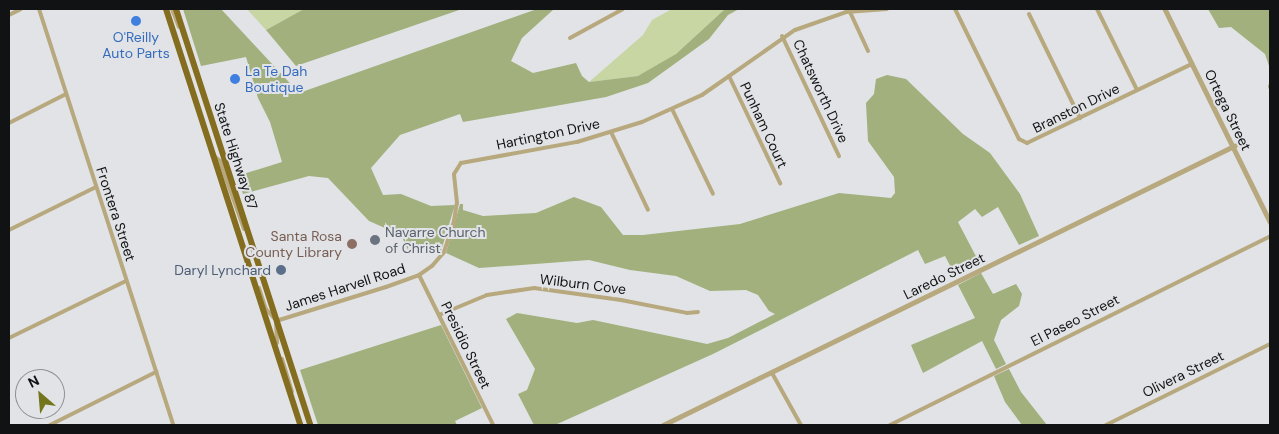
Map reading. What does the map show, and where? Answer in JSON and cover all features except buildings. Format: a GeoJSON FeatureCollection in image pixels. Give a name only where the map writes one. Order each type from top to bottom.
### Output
{"type":"FeatureCollection","features":[{"type":"Feature","properties":{"kind":"highway"},"geometry":{"type":"LineString","coordinates":[[166,9],[299,423]]}},
{"type":"Feature","properties":{"kind":"highway","name":"State Highway 87"},"geometry":{"type":"LineString","coordinates":[[176,9],[310,425]]}},
{"type":"Feature","properties":{"kind":"street"},"geometry":{"type":"LineString","coordinates":[[9,15],[21,9]]}},
{"type":"Feature","properties":{"kind":"street","name":"Frontera Street"},"geometry":{"type":"LineString","coordinates":[[39,9],[173,425]]}},
{"type":"Feature","properties":{"kind":"street"},"geometry":{"type":"LineString","coordinates":[[172,9],[186,40]]}},
{"type":"Feature","properties":{"kind":"street"},"geometry":{"type":"LineString","coordinates":[[570,38],[623,9]]}},
{"type":"Feature","properties":{"kind":"street","name":"Hartington Drive"},"geometry":{"type":"LineString","coordinates":[[420,275],[437,261],[448,243],[457,212],[454,174],[461,164],[577,142],[611,132],[672,109],[702,95],[782,36],[812,22],[850,12],[887,9]]}},
{"type":"Feature","properties":{"kind":"street","name":"Branston Drive"},"geometry":{"type":"LineString","coordinates":[[955,9],[1019,139],[1031,143],[1192,64]]}},
{"type":"Feature","properties":{"kind":"street"},"geometry":{"type":"LineString","coordinates":[[1097,9],[1137,90]]}},
{"type":"Feature","properties":{"kind":"street","name":"Ortega Street"},"geometry":{"type":"LineString","coordinates":[[1165,9],[1270,221]]}},
{"type":"Feature","properties":{"kind":"street"},"geometry":{"type":"LineString","coordinates":[[850,12],[868,50]]}},
{"type":"Feature","properties":{"kind":"street"},"geometry":{"type":"LineString","coordinates":[[1029,14],[1080,118]]}},
{"type":"Feature","properties":{"kind":"street","name":"Chatsworth Drive"},"geometry":{"type":"LineString","coordinates":[[782,36],[839,156]]}},
{"type":"Feature","properties":{"kind":"street","name":"Punham Court"},"geometry":{"type":"LineString","coordinates":[[729,76],[780,183]]}},
{"type":"Feature","properties":{"kind":"street"},"geometry":{"type":"LineString","coordinates":[[9,123],[66,94]]}},
{"type":"Feature","properties":{"kind":"street"},"geometry":{"type":"LineString","coordinates":[[672,109],[713,194]]}},
{"type":"Feature","properties":{"kind":"street"},"geometry":{"type":"LineString","coordinates":[[611,132],[648,210]]}},
{"type":"Feature","properties":{"kind":"street","name":"Laredo Street"},"geometry":{"type":"LineString","coordinates":[[663,425],[1234,146]]}},
{"type":"Feature","properties":{"kind":"street"},"geometry":{"type":"LineString","coordinates":[[213,155],[220,161],[250,240]]}},
{"type":"Feature","properties":{"kind":"street"},"geometry":{"type":"LineString","coordinates":[[9,230],[96,187]]}},
{"type":"Feature","properties":{"kind":"street","name":"El Paseo Street"},"geometry":{"type":"LineString","coordinates":[[890,425],[1270,236]]}},
{"type":"Feature","properties":{"kind":"street"},"geometry":{"type":"LineString","coordinates":[[240,240],[266,309],[276,320],[276,340],[299,423]]}},
{"type":"Feature","properties":{"kind":"street","name":"Presidio Street"},"geometry":{"type":"LineString","coordinates":[[420,275],[493,425]]}},
{"type":"Feature","properties":{"kind":"street","name":"James Harvell Road"},"geometry":{"type":"LineString","coordinates":[[276,320],[420,275]]}},
{"type":"Feature","properties":{"kind":"street"},"geometry":{"type":"LineString","coordinates":[[9,338],[126,281]]}},
{"type":"Feature","properties":{"kind":"street","name":"Wilburn Cove"},"geometry":{"type":"LineString","coordinates":[[439,316],[487,295],[534,288],[621,300],[686,314],[698,312]]}},
{"type":"Feature","properties":{"kind":"street","name":"Olivera Street"},"geometry":{"type":"LineString","coordinates":[[1106,425],[1270,344]]}},
{"type":"Feature","properties":{"kind":"street"},"geometry":{"type":"LineString","coordinates":[[50,425],[156,372]]}},
{"type":"Feature","properties":{"kind":"street"},"geometry":{"type":"LineString","coordinates":[[772,373],[801,425]]}},
{"type":"Feature","properties":{"kind":"green space"},"geometry":{"type":"Polygon","coordinates":[[[183,9],[221,9],[299,93],[537,9],[554,9],[522,38],[511,61],[533,73],[576,63],[582,76],[589,82],[638,76],[676,54],[725,9],[739,9],[728,15],[709,39],[648,83],[606,97],[463,122],[460,114],[400,135],[371,168],[383,195],[401,194],[431,206],[455,205],[441,251],[427,246],[409,252],[401,235],[369,221],[328,178],[309,176],[243,194],[237,176],[282,162],[270,122],[258,98],[246,57],[201,66],[183,9]]]}},
{"type":"Feature","properties":{"kind":"green space"},"geometry":{"type":"Polygon","coordinates":[[[247,9],[304,9],[266,30],[247,9]]]}},
{"type":"Feature","properties":{"kind":"green space"},"geometry":{"type":"Polygon","coordinates":[[[304,9],[462,9],[296,66],[266,30],[304,9]]]}},
{"type":"Feature","properties":{"kind":"green space"},"geometry":{"type":"Polygon","coordinates":[[[672,9],[725,9],[676,54],[658,67],[638,76],[589,82],[643,35],[652,20],[672,9]]]}},
{"type":"Feature","properties":{"kind":"green space"},"geometry":{"type":"Polygon","coordinates":[[[1208,9],[1270,9],[1270,69],[1265,54],[1231,27],[1219,28],[1208,9]]]}},
{"type":"Feature","properties":{"kind":"green space"},"geometry":{"type":"Polygon","coordinates":[[[887,75],[906,79],[963,134],[990,153],[1020,194],[1039,236],[1019,245],[998,207],[982,217],[975,209],[958,222],[980,264],[955,275],[945,256],[925,264],[918,250],[713,354],[555,425],[534,425],[518,394],[527,390],[535,369],[506,319],[517,313],[577,323],[593,320],[707,344],[728,338],[775,314],[769,311],[758,295],[746,290],[710,291],[676,276],[630,270],[589,260],[479,268],[446,253],[460,204],[463,204],[463,210],[483,216],[536,213],[574,197],[601,207],[623,235],[643,235],[740,224],[839,193],[891,198],[895,193],[894,177],[868,141],[866,103],[874,94],[876,79],[887,75]]]}},
{"type":"Feature","properties":{"kind":"green space"},"geometry":{"type":"Polygon","coordinates":[[[981,273],[993,294],[1016,284],[1022,294],[1019,306],[1001,320],[994,340],[1006,364],[996,369],[982,341],[923,373],[911,345],[975,318],[958,285],[981,273]]]}},
{"type":"Feature","properties":{"kind":"green space"},"geometry":{"type":"Polygon","coordinates":[[[441,325],[482,408],[455,421],[457,425],[318,425],[300,370],[441,325]]]}},
{"type":"Feature","properties":{"kind":"green space"},"geometry":{"type":"Polygon","coordinates":[[[1009,369],[1021,392],[1047,425],[1022,425],[1005,402],[994,376],[1009,369]]]}},
{"type":"Feature","properties":{"kind":"place","name":"O'Reilly Auto Parts"},"geometry":{"type":"Point","coordinates":[136,21]}},
{"type":"Feature","properties":{"kind":"place","name":"La Te Dah Boutique"},"geometry":{"type":"Point","coordinates":[235,79]}},
{"type":"Feature","properties":{"kind":"place","name":"Navarre Church of Christ"},"geometry":{"type":"Point","coordinates":[375,240]}},
{"type":"Feature","properties":{"kind":"place","name":"Santa Rosa County Library"},"geometry":{"type":"Point","coordinates":[352,244]}},
{"type":"Feature","properties":{"kind":"place","name":"Daryl Lynchard"},"geometry":{"type":"Point","coordinates":[281,270]}}]}
